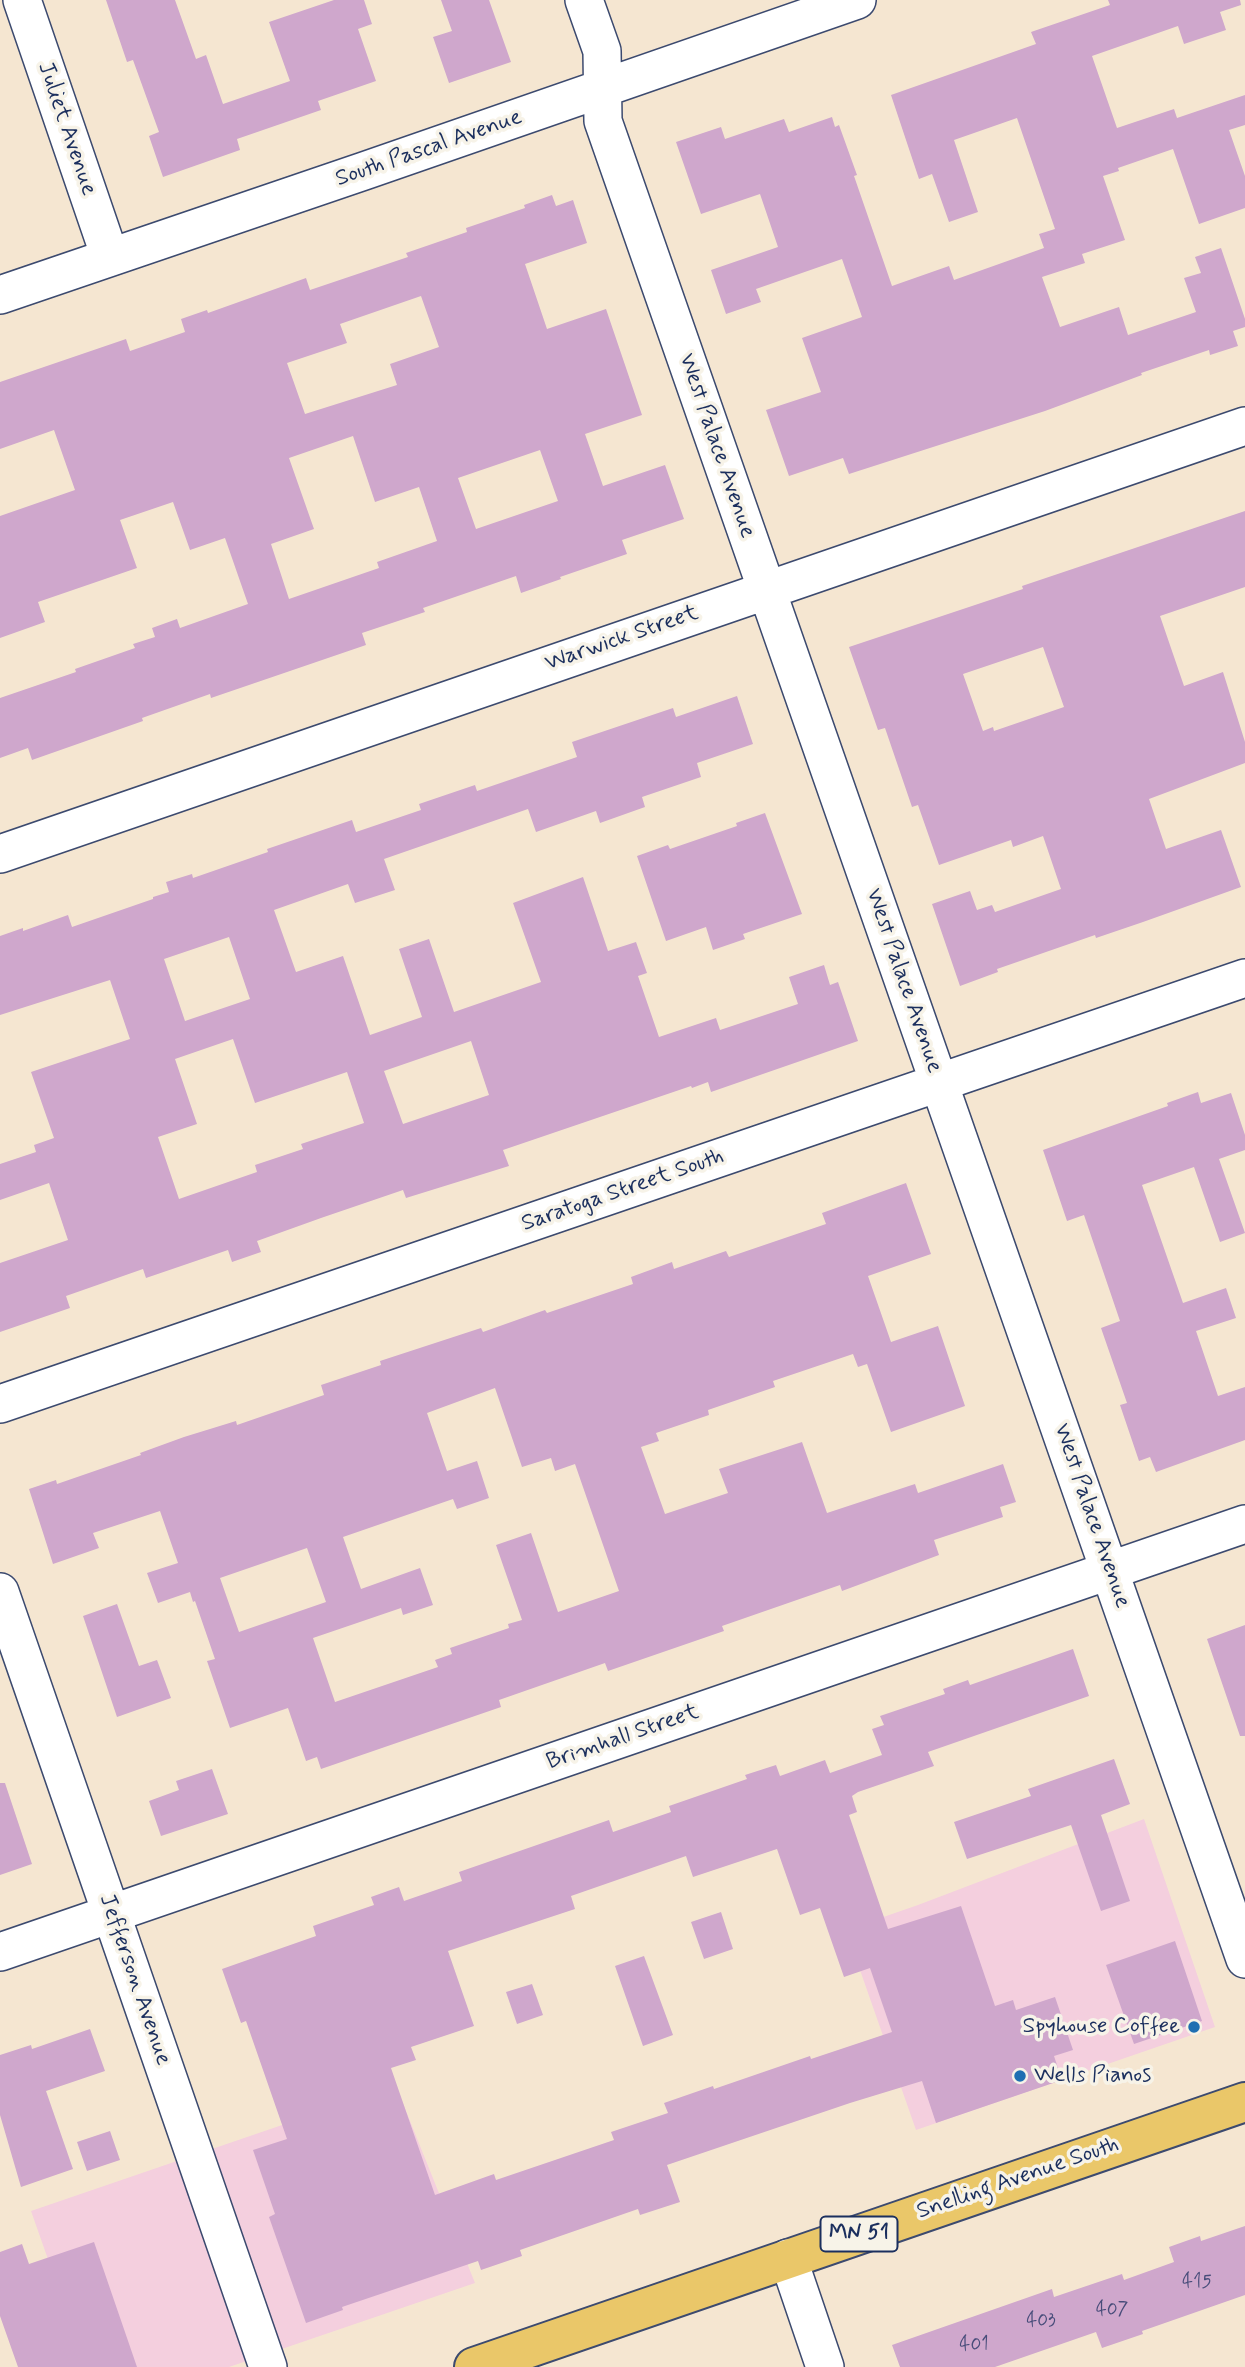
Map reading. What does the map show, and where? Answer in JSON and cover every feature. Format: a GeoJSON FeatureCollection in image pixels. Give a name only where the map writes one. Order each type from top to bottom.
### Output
{"type":"FeatureCollection","features":[{"type":"Feature","properties":{"kind":"main road","name":"Snelling Avenue South"},"geometry":{"type":"LineString","coordinates":[[474,2367],[1245,2102]]}},
{"type":"Feature","properties":{"kind":"street","name":"Juliet Avenue"},"geometry":{"type":"LineString","coordinates":[[22,0],[110,257]]}},
{"type":"Feature","properties":{"kind":"street","name":"West Palace Avenue"},"geometry":{"type":"LineString","coordinates":[[584,0],[602,51],[603,121],[1245,1959]]}},
{"type":"Feature","properties":{"kind":"street","name":"South Pascal Avenue"},"geometry":{"type":"LineString","coordinates":[[0,295],[857,0]]}},
{"type":"Feature","properties":{"kind":"street","name":"Warwick Street"},"geometry":{"type":"LineString","coordinates":[[0,853],[1245,426]]}},
{"type":"Feature","properties":{"kind":"street","name":"Saratoga Street South"},"geometry":{"type":"LineString","coordinates":[[0,1404],[1245,978]]}},
{"type":"Feature","properties":{"kind":"street","name":"Brimhall Street"},"geometry":{"type":"LineString","coordinates":[[0,1952],[1245,1524]]}},
{"type":"Feature","properties":{"kind":"street","name":"Jefferson Avenue"},"geometry":{"type":"LineString","coordinates":[[0,1592],[268,2367]]}},
{"type":"Feature","properties":{"kind":"street"},"geometry":{"type":"LineString","coordinates":[[788,2258],[825,2367]]}},
{"type":"Feature","properties":{"kind":"shaded area"},"geometry":{"type":"Polygon","coordinates":[[[1144,1819],[1215,2027],[916,2130],[846,1930],[1144,1819]]]}},
{"type":"Feature","properties":{"kind":"shaded area"},"geometry":{"type":"Polygon","coordinates":[[[396,2086],[475,2283],[229,2367],[86,2367],[31,2211],[396,2086]]]}},
{"type":"Feature","properties":{"kind":"building"},"geometry":{"type":"Polygon","coordinates":[[[106,0],[175,0],[196,59],[206,55],[223,104],[290,81],[269,22],[334,0],[364,0],[372,24],[358,29],[376,81],[318,101],[321,110],[237,139],[240,150],[163,177],[149,136],[159,132],[133,60],[127,62],[106,0]]]}},
{"type":"Feature","properties":{"kind":"building"},"geometry":{"type":"Polygon","coordinates":[[[441,0],[489,0],[511,62],[449,83],[433,37],[452,31],[441,0]]]}},
{"type":"Feature","properties":{"kind":"building"},"geometry":{"type":"Polygon","coordinates":[[[1108,0],[1240,0],[1241,5],[1220,12],[1226,30],[1184,44],[1178,26],[1092,56],[1117,128],[1174,109],[1177,118],[1245,95],[1245,125],[1229,130],[1245,176],[1245,208],[1199,224],[1173,149],[1103,176],[1125,240],[1082,254],[1085,263],[1042,277],[1060,327],[1119,307],[1128,335],[1196,312],[1184,278],[1201,273],[1195,257],[1221,248],[1245,319],[1245,327],[1233,331],[1238,346],[1210,355],[1209,350],[1141,373],[1142,375],[1045,411],[849,474],[843,458],[789,476],[766,410],[821,392],[802,338],[862,317],[842,259],[756,289],[761,302],[726,314],[711,270],[778,247],[760,194],[701,214],[676,142],[721,127],[725,139],[784,119],[789,132],[832,117],[835,127],[839,125],[857,175],[854,176],[892,286],[949,266],[954,280],[1044,248],[1039,234],[1055,229],[1017,118],[954,140],[978,212],[949,222],[932,174],[919,179],[891,95],[1036,44],[1031,32],[1110,5],[1108,0]]]}},
{"type":"Feature","properties":{"kind":"building"},"geometry":{"type":"Polygon","coordinates":[[[552,195],[556,206],[573,200],[587,243],[525,264],[547,329],[606,309],[642,415],[585,434],[603,486],[665,465],[684,519],[622,540],[627,554],[521,593],[516,576],[423,608],[425,612],[362,633],[366,645],[211,698],[210,694],[32,760],[28,748],[0,758],[0,698],[135,648],[133,644],[155,637],[152,628],[177,619],[180,628],[248,604],[225,538],[190,550],[173,502],[120,520],[137,568],[38,602],[45,622],[0,638],[0,516],[75,490],[54,430],[0,449],[0,382],[126,339],[130,351],[185,332],[181,319],[207,310],[208,313],[306,278],[310,290],[408,257],[406,253],[467,232],[466,228],[525,208],[524,205],[552,195]],[[421,296],[340,324],[347,343],[287,363],[305,414],[397,385],[390,364],[439,347],[421,296]],[[353,436],[289,458],[314,529],[271,544],[289,599],[379,568],[377,562],[437,541],[419,487],[375,502],[353,436]],[[540,450],[458,478],[476,529],[558,501],[540,450]]]}},
{"type":"Feature","properties":{"kind":"building"},"geometry":{"type":"Polygon","coordinates":[[[1245,511],[1245,587],[1160,616],[1184,686],[1223,672],[1245,742],[1245,763],[1149,799],[1166,849],[1221,830],[1241,887],[1096,938],[1095,935],[997,969],[998,972],[960,986],[932,904],[970,891],[977,910],[992,905],[995,912],[1061,889],[1043,836],[1013,847],[1011,840],[939,865],[918,805],[912,807],[885,728],[878,730],[849,647],[1023,589],[1022,586],[1245,511]],[[1043,647],[963,674],[983,731],[993,727],[994,731],[1064,707],[1043,647]]]}},
{"type":"Feature","properties":{"kind":"building"},"geometry":{"type":"Polygon","coordinates":[[[737,696],[753,744],[697,763],[701,777],[642,797],[645,807],[600,823],[596,811],[536,832],[528,809],[384,859],[395,890],[355,903],[348,884],[274,910],[296,972],[343,956],[370,1035],[422,1017],[399,949],[429,939],[454,1012],[541,982],[513,903],[583,877],[608,951],[636,942],[647,973],[638,976],[659,1037],[716,1018],[720,1030],[798,1004],[789,977],[824,965],[830,985],[838,982],[858,1041],[711,1092],[708,1082],[692,1088],[691,1086],[503,1150],[509,1166],[406,1198],[403,1190],[321,1218],[257,1241],[261,1252],[232,1262],[228,1250],[146,1278],[143,1269],[66,1296],[70,1308],[0,1332],[0,1263],[68,1240],[49,1183],[0,1200],[0,1164],[36,1152],[34,1145],[54,1138],[31,1072],[130,1039],[110,980],[0,1015],[0,936],[68,915],[72,927],[169,892],[166,882],[192,874],[193,878],[352,820],[356,832],[421,810],[419,804],[475,785],[477,791],[577,757],[572,742],[673,708],[676,717],[737,696]],[[229,937],[164,959],[185,1021],[250,999],[229,937]],[[233,1039],[175,1059],[197,1124],[158,1137],[179,1199],[257,1172],[255,1165],[303,1149],[301,1144],[364,1123],[347,1072],[255,1103],[233,1039]],[[471,1041],[384,1071],[403,1124],[489,1095],[471,1041]]]}},
{"type":"Feature","properties":{"kind":"building"},"geometry":{"type":"Polygon","coordinates":[[[765,813],[802,914],[743,934],[745,939],[713,950],[706,927],[666,941],[637,856],[668,845],[670,849],[737,826],[736,823],[765,813]]]}},
{"type":"Feature","properties":{"kind":"building"},"geometry":{"type":"Polygon","coordinates":[[[1198,1092],[1201,1103],[1231,1093],[1245,1135],[1245,1150],[1219,1159],[1245,1233],[1220,1242],[1194,1167],[1142,1185],[1183,1303],[1226,1288],[1236,1318],[1196,1331],[1218,1396],[1245,1387],[1245,1440],[1156,1472],[1150,1457],[1139,1461],[1120,1405],[1127,1403],[1101,1328],[1120,1321],[1084,1215],[1067,1221],[1043,1150],[1168,1106],[1167,1103],[1198,1092]]]}},
{"type":"Feature","properties":{"kind":"building"},"geometry":{"type":"Polygon","coordinates":[[[906,1183],[931,1254],[868,1276],[891,1342],[938,1326],[965,1406],[891,1432],[867,1364],[858,1367],[853,1354],[773,1381],[775,1387],[708,1410],[709,1415],[656,1433],[659,1441],[641,1447],[665,1514],[728,1493],[719,1469],[802,1442],[827,1513],[915,1484],[918,1493],[1003,1464],[1016,1502],[1000,1507],[1003,1517],[934,1540],[939,1555],[842,1591],[840,1585],[722,1626],[724,1631],[608,1671],[605,1663],[499,1700],[501,1707],[321,1769],[317,1757],[306,1761],[288,1708],[230,1728],[207,1661],[215,1659],[195,1601],[193,1602],[190,1592],[158,1603],[147,1573],[178,1563],[160,1511],[93,1533],[99,1548],[53,1564],[29,1489],[56,1480],[57,1484],[184,1437],[236,1421],[237,1425],[324,1395],[321,1385],[381,1365],[380,1361],[481,1328],[483,1332],[545,1310],[547,1313],[633,1284],[631,1277],[672,1262],[674,1269],[726,1251],[729,1257],[826,1224],[822,1213],[906,1183]],[[495,1388],[427,1413],[447,1471],[477,1461],[489,1498],[457,1509],[453,1499],[343,1537],[361,1589],[420,1568],[433,1605],[403,1615],[401,1608],[313,1638],[335,1702],[438,1667],[435,1660],[452,1654],[450,1648],[509,1628],[508,1624],[522,1620],[496,1545],[531,1533],[558,1612],[619,1591],[575,1464],[555,1471],[551,1458],[522,1467],[495,1388]],[[307,1548],[220,1578],[239,1632],[326,1602],[307,1548]]]}},
{"type":"Feature","properties":{"kind":"building"},"geometry":{"type":"Polygon","coordinates":[[[117,1604],[139,1666],[157,1660],[171,1698],[117,1717],[83,1616],[117,1604]]]}},
{"type":"Feature","properties":{"kind":"building"},"geometry":{"type":"Polygon","coordinates":[[[1245,1625],[1245,1736],[1240,1736],[1207,1639],[1245,1625]]]}},
{"type":"Feature","properties":{"kind":"building"},"geometry":{"type":"Polygon","coordinates":[[[1073,1649],[1089,1696],[928,1752],[934,1766],[858,1792],[852,1796],[857,1812],[849,1815],[888,1929],[961,1906],[995,2006],[1013,2000],[1016,2010],[1055,1997],[1073,2050],[1054,2056],[1062,2080],[936,2123],[922,2081],[850,2103],[667,2165],[680,2202],[640,2215],[638,2209],[520,2250],[522,2256],[481,2270],[478,2261],[342,2307],[343,2310],[306,2323],[269,2217],[275,2214],[253,2150],[287,2139],[246,2021],[241,2023],[222,1969],[316,1936],[313,1926],[374,1905],[371,1897],[399,1887],[404,1901],[462,1881],[459,1872],[609,1820],[613,1832],[671,1812],[669,1806],[747,1779],[745,1775],[776,1765],[780,1776],[825,1760],[830,1773],[882,1755],[872,1729],[884,1725],[880,1716],[945,1694],[943,1689],[968,1680],[970,1685],[1073,1649]],[[777,1849],[693,1877],[686,1856],[571,1896],[575,1909],[448,1951],[474,2026],[411,2047],[416,2060],[391,2068],[435,2195],[494,2174],[496,2180],[614,2140],[611,2132],[668,2113],[664,2103],[892,2032],[870,1968],[844,1977],[820,1908],[800,1915],[777,1849]]]}},
{"type":"Feature","properties":{"kind":"building"},"geometry":{"type":"Polygon","coordinates":[[[1114,1759],[1130,1804],[1101,1815],[1130,1901],[1101,1911],[1071,1825],[967,1859],[954,1822],[1031,1796],[1028,1789],[1114,1759]]]}},
{"type":"Feature","properties":{"kind":"building"},"geometry":{"type":"Polygon","coordinates":[[[212,1769],[228,1814],[161,1836],[149,1801],[179,1790],[176,1781],[212,1769]]]}},
{"type":"Feature","properties":{"kind":"building"},"geometry":{"type":"Polygon","coordinates":[[[0,1783],[5,1783],[32,1864],[0,1875],[0,1783]]]}},
{"type":"Feature","properties":{"kind":"building"},"geometry":{"type":"Polygon","coordinates":[[[721,1912],[733,1949],[704,1959],[691,1922],[721,1912]]]}},
{"type":"Feature","properties":{"kind":"building"},"geometry":{"type":"Polygon","coordinates":[[[1175,1941],[1202,2021],[1134,2044],[1106,1965],[1175,1941]]]}},
{"type":"Feature","properties":{"kind":"building"},"geometry":{"type":"Polygon","coordinates":[[[644,1956],[673,2035],[643,2046],[615,1966],[644,1956]]]}},
{"type":"Feature","properties":{"kind":"building"},"geometry":{"type":"Polygon","coordinates":[[[532,1984],[543,2015],[517,2024],[506,1992],[532,1984]]]}},
{"type":"Feature","properties":{"kind":"building"},"geometry":{"type":"Polygon","coordinates":[[[90,2029],[105,2071],[46,2091],[73,2169],[21,2187],[0,2115],[0,2055],[31,2045],[32,2049],[90,2029]]]}},
{"type":"Feature","properties":{"kind":"building"},"geometry":{"type":"Polygon","coordinates":[[[110,2131],[120,2160],[87,2171],[77,2142],[110,2131]]]}},
{"type":"Feature","properties":{"kind":"building"},"geometry":{"type":"Polygon","coordinates":[[[1245,2226],[1245,2295],[1102,2348],[1096,2332],[995,2367],[900,2367],[892,2345],[1052,2289],[1054,2297],[1122,2274],[1124,2280],[1174,2262],[1169,2247],[1200,2236],[1201,2241],[1245,2226]]]}},
{"type":"Feature","properties":{"kind":"building"},"geometry":{"type":"Polygon","coordinates":[[[94,2242],[137,2367],[18,2367],[0,2316],[0,2252],[22,2244],[29,2264],[94,2242]]]}},
{"type":"Feature","properties":{"kind":"place","name":"Spyhouse Coffee"},"geometry":{"type":"Point","coordinates":[1194,2027]}},
{"type":"Feature","properties":{"kind":"place","name":"Wells Pianos"},"geometry":{"type":"Point","coordinates":[1020,2076]}}]}
